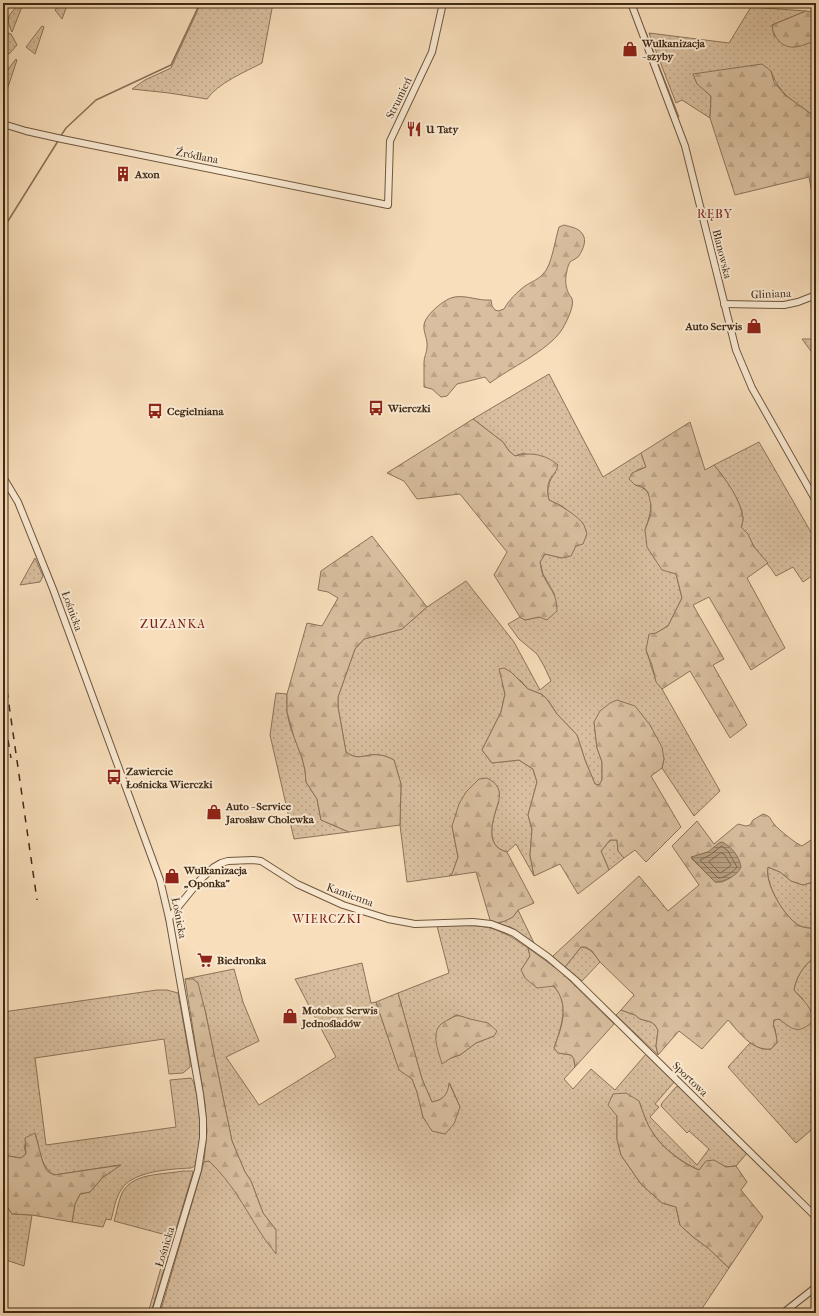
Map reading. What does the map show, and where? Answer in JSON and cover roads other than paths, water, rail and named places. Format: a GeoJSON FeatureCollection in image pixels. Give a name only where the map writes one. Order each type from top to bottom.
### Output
{"type":"FeatureCollection","features":[{"type":"Feature","properties":{"kind":"street","name":"Strumień"},"geometry":{"type":"LineString","coordinates":[[388,205],[390,141],[432,52],[443,3]]}},
{"type":"Feature","properties":{"kind":"street","name":"Blanowska"},"geometry":{"type":"LineString","coordinates":[[631,3],[685,146],[736,350],[750,385],[816,501]]}},
{"type":"Feature","properties":{"kind":"street","name":"Źródlana"},"geometry":{"type":"LineString","coordinates":[[3,124],[60,139],[388,205]]}},
{"type":"Feature","properties":{"kind":"street","name":"Gliniana"},"geometry":{"type":"LineString","coordinates":[[724,304],[784,305],[798,302],[816,295]]}},
{"type":"Feature","properties":{"kind":"street","name":"Łośnicka"},"geometry":{"type":"LineString","coordinates":[[3,477],[18,502],[53,589],[160,880],[169,918],[200,1094],[203,1119],[203,1138],[198,1170],[155,1313]]}},
{"type":"Feature","properties":{"kind":"street","name":"Kamienna"},"geometry":{"type":"LineString","coordinates":[[169,918],[200,880],[217,864],[253,860],[261,861],[297,884],[343,905],[388,919],[415,924],[473,922],[491,924],[514,933],[548,957]]}},
{"type":"Feature","properties":{"kind":"street","name":"Sportowa"},"geometry":{"type":"LineString","coordinates":[[548,957],[574,979],[816,1217]]}},
{"type":"Feature","properties":{"kind":"street"},"geometry":{"type":"LineString","coordinates":[[783,1313],[816,1287]]}},
{"type":"Feature","properties":{"kind":"water"},"geometry":{"type":"Polygon","coordinates":[[[722,842],[729,846],[734,852],[739,859],[741,867],[737,873],[730,878],[715,882],[691,857],[708,852],[722,842]]]}},
{"type":"Feature","properties":{"kind":"waterway"},"geometry":{"type":"LineString","coordinates":[[60,137],[66,128],[96,100],[171,65],[200,3]]}},
{"type":"Feature","properties":{"kind":"waterway"},"geometry":{"type":"LineString","coordinates":[[3,229],[58,141]]}},
{"type":"Feature","properties":{"kind":"railway"},"geometry":{"type":"LineString","coordinates":[[3,663],[37,900]]}},
{"type":"Feature","properties":{"kind":"railway"},"geometry":{"type":"LineString","coordinates":[[8,740],[11,758]]}},
{"type":"Feature","properties":{"kind":"place","name":"Wulkanizacja - szyby"},"geometry":{"type":"Point","coordinates":[630,49]}},
{"type":"Feature","properties":{"kind":"place","name":"U Taty"},"geometry":{"type":"Point","coordinates":[414,129]}},
{"type":"Feature","properties":{"kind":"place","name":"Axon"},"geometry":{"type":"Point","coordinates":[123,174]}},
{"type":"Feature","properties":{"kind":"place","name":"Auto Serwis"},"geometry":{"type":"Point","coordinates":[754,326]}},
{"type":"Feature","properties":{"kind":"place","name":"Wierczki"},"geometry":{"type":"Point","coordinates":[376,408]}},
{"type":"Feature","properties":{"kind":"place","name":"Cegielniana"},"geometry":{"type":"Point","coordinates":[155,411]}},
{"type":"Feature","properties":{"kind":"place","name":"Zawiercie Łośnicka Wierczki"},"geometry":{"type":"Point","coordinates":[114,777]}},
{"type":"Feature","properties":{"kind":"place","name":"Auto - Service Jarosław Cholewka"},"geometry":{"type":"Point","coordinates":[214,812]}},
{"type":"Feature","properties":{"kind":"place","name":"Wulkanizacja „Oponka”"},"geometry":{"type":"Point","coordinates":[172,876]}},
{"type":"Feature","properties":{"kind":"place","name":"Biedronka"},"geometry":{"type":"Point","coordinates":[205,960]}},
{"type":"Feature","properties":{"kind":"place","name":"Motobox Serwis Jednośladów"},"geometry":{"type":"Point","coordinates":[290,1016]}},
{"type":"Feature","properties":{"kind":"district","name":"RĘBY"},"geometry":{"type":"Point","coordinates":[715,214]}},
{"type":"Feature","properties":{"kind":"district","name":"ZUZANKA"},"geometry":{"type":"Point","coordinates":[173,624]}},
{"type":"Feature","properties":{"kind":"district","name":"WIERCZKI"},"geometry":{"type":"Point","coordinates":[327,919]}}]}
